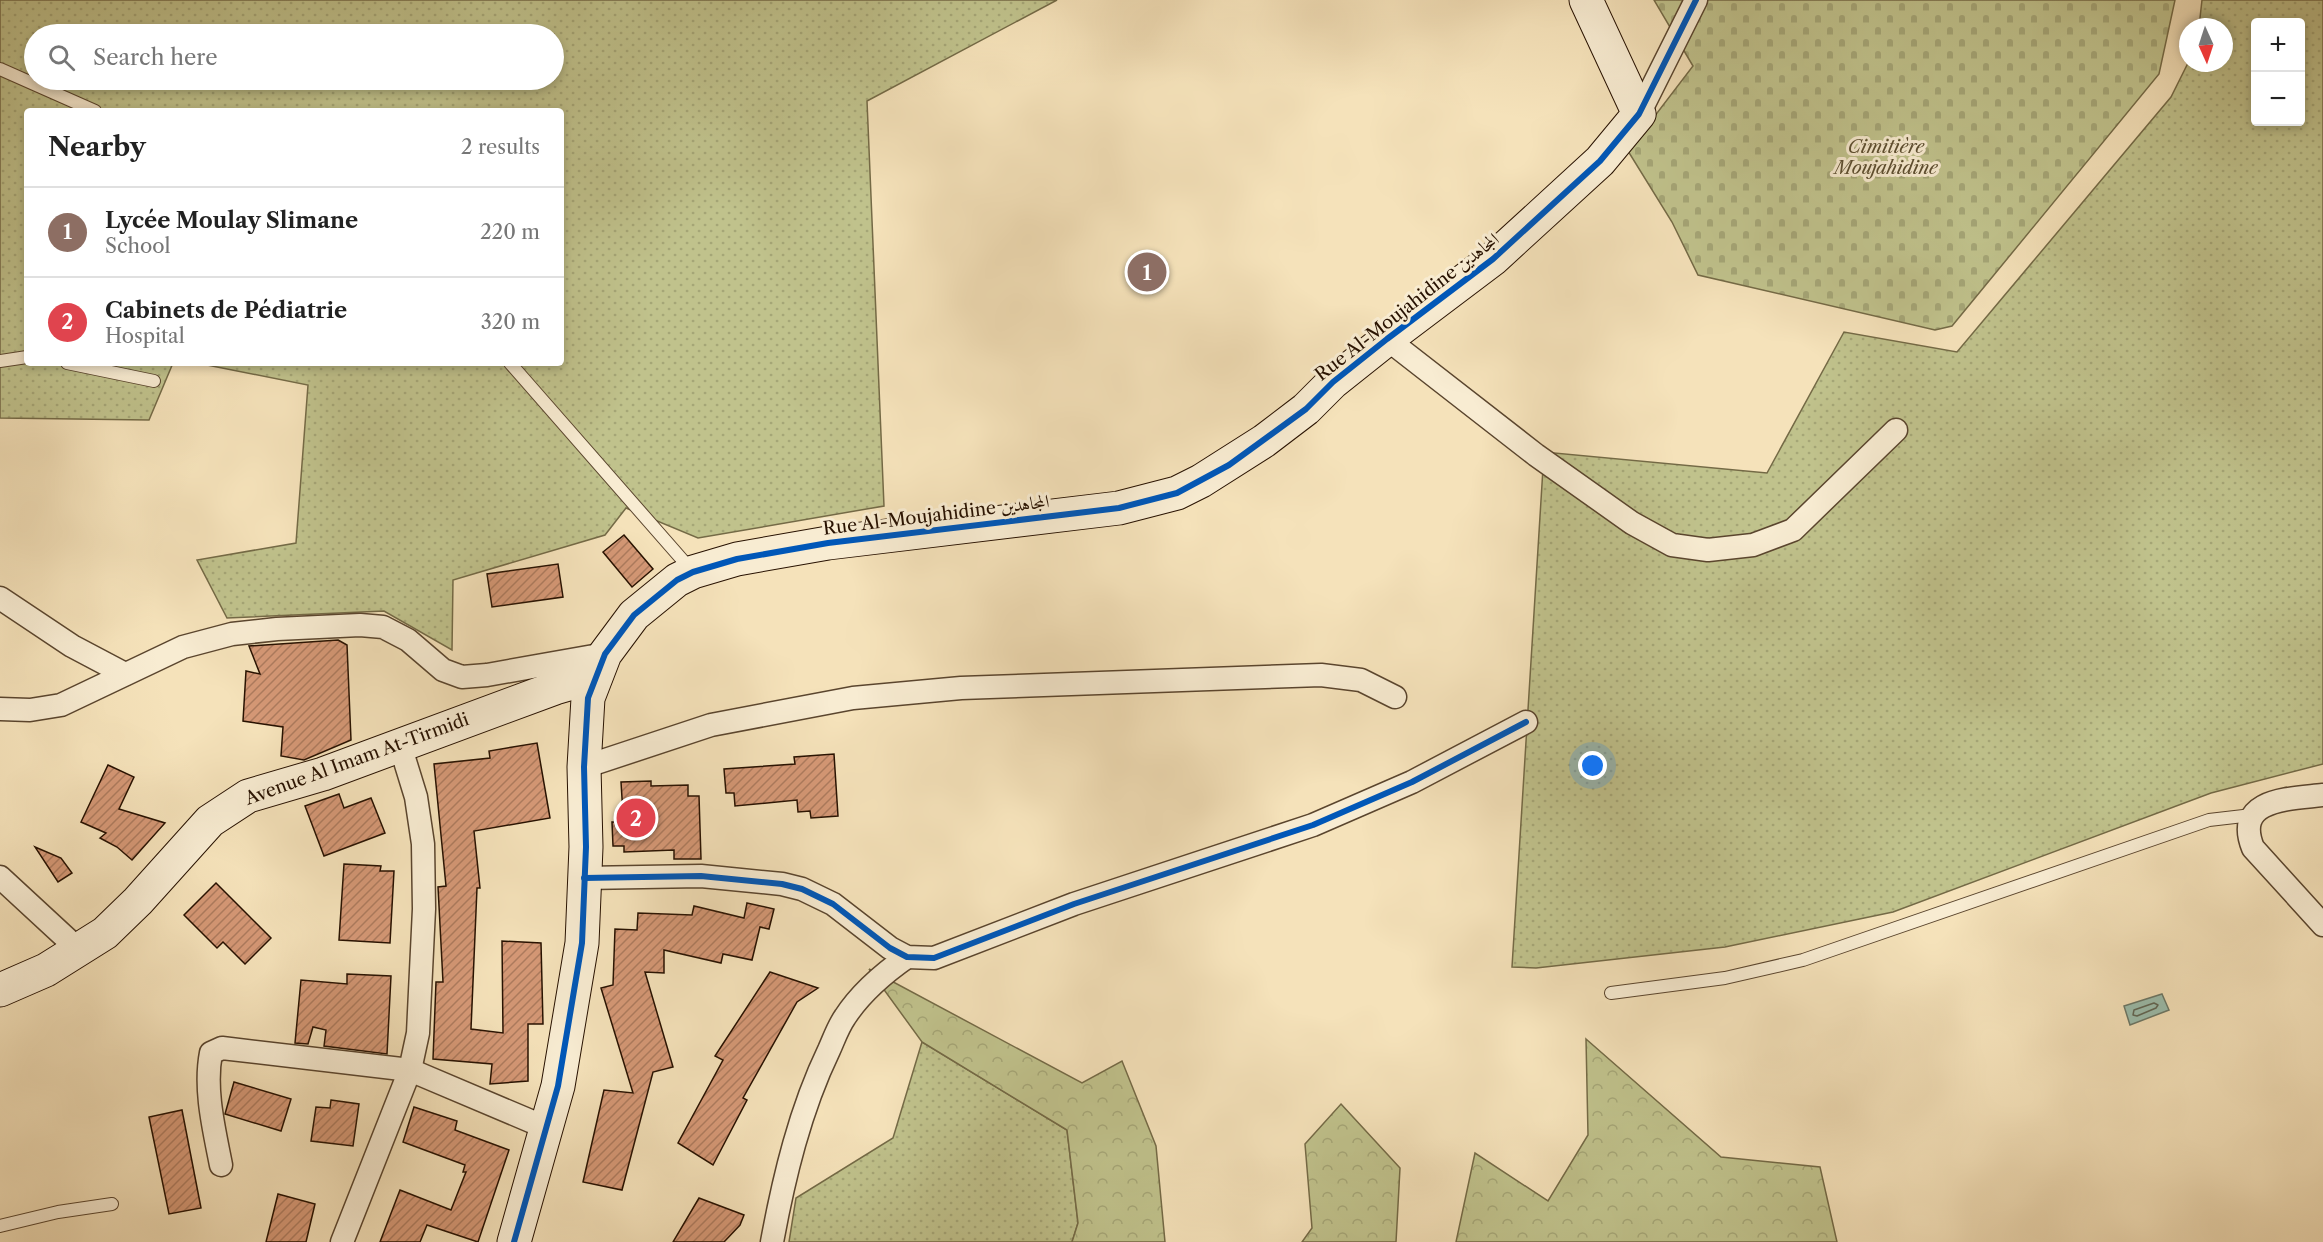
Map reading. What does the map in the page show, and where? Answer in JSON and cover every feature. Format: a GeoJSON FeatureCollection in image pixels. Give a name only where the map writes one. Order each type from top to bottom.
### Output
{"type":"FeatureCollection","features":[{"type":"Feature","properties":{"kind":"street"},"geometry":{"type":"LineString","coordinates":[[1586,0],[1639,114]]}},
{"type":"Feature","properties":{"kind":"street","name":"Rue Al-Moujahidine المجاهدين"},"geometry":{"type":"LineString","coordinates":[[514,1242],[558,1086],[582,943],[584,767],[588,698],[601,665],[634,615],[648,602],[693,572],[737,559],[782,550],[1110,509],[1177,493],[1229,465],[1306,410],[1333,382],[1493,259],[1541,218],[1600,161],[1639,114],[1696,0]]}},
{"type":"Feature","properties":{"kind":"street"},"geometry":{"type":"LineString","coordinates":[[1387,339],[1536,455],[1632,523],[1672,545],[1708,550],[1753,545],[1793,530],[1896,430]]}},
{"type":"Feature","properties":{"kind":"street"},"geometry":{"type":"LineString","coordinates":[[0,598],[72,646],[125,674]]}},
{"type":"Feature","properties":{"kind":"street"},"geometry":{"type":"LineString","coordinates":[[0,709],[30,710],[61,705],[183,646],[220,636],[277,629],[349,625],[392,630],[408,640],[443,670],[462,677],[601,665]]}},
{"type":"Feature","properties":{"kind":"street","name":"Avenue Al Imam At-Tirmidi"},"geometry":{"type":"LineString","coordinates":[[0,990],[46,970],[79,950],[117,922],[210,821],[260,790],[306,780],[555,688],[601,665]]}},
{"type":"Feature","properties":{"kind":"street"},"geometry":{"type":"LineString","coordinates":[[584,767],[676,735],[749,716],[853,698],[923,690],[1321,675],[1361,680],[1395,697]]}},
{"type":"Feature","properties":{"kind":"street"},"geometry":{"type":"LineString","coordinates":[[584,878],[701,876],[759,881],[802,889],[833,904],[890,948],[907,957],[934,958],[1074,904],[1304,829],[1412,782],[1526,722]]}},
{"type":"Feature","properties":{"kind":"street"},"geometry":{"type":"LineString","coordinates":[[342,1242],[410,1070],[418,1033],[424,866],[420,814],[400,745]]}},
{"type":"Feature","properties":{"kind":"street"},"geometry":{"type":"LineString","coordinates":[[2323,795],[2272,802],[2260,807],[2252,815],[2249,838],[2253,848],[2323,925]]}},
{"type":"Feature","properties":{"kind":"street"},"geometry":{"type":"LineString","coordinates":[[0,877],[79,950]]}},
{"type":"Feature","properties":{"kind":"street"},"geometry":{"type":"LineString","coordinates":[[772,1242],[778,1207],[807,1099],[824,1059],[845,1017],[892,968],[907,957]]}},
{"type":"Feature","properties":{"kind":"street"},"geometry":{"type":"LineString","coordinates":[[221,1165],[209,1091],[209,1061],[214,1050],[239,1049],[328,1062],[410,1070],[547,1128]]}},
{"type":"Feature","properties":{"kind":"lane"},"geometry":{"type":"LineString","coordinates":[[0,69],[24,80]]}},
{"type":"Feature","properties":{"kind":"lane"},"geometry":{"type":"LineString","coordinates":[[48,90],[88,108]]}},
{"type":"Feature","properties":{"kind":"lane"},"geometry":{"type":"LineString","coordinates":[[0,361],[24,357]]}},
{"type":"Feature","properties":{"kind":"lane"},"geometry":{"type":"LineString","coordinates":[[82,366],[154,381]]}},
{"type":"Feature","properties":{"kind":"lane"},"geometry":{"type":"LineString","coordinates":[[513,366],[693,572]]}},
{"type":"Feature","properties":{"kind":"lane"},"geometry":{"type":"LineString","coordinates":[[1611,993],[1725,978],[1803,960],[2208,820],[2252,815]]}},
{"type":"Feature","properties":{"kind":"lane"},"geometry":{"type":"LineString","coordinates":[[0,1226],[58,1212],[112,1204]]}},
{"type":"Feature","properties":{"kind":"green space"},"geometry":{"type":"Polygon","coordinates":[[[0,0],[1057,0],[867,101],[884,506],[698,538],[626,508],[605,535],[453,580],[452,650],[384,611],[227,618],[197,560],[296,543],[308,385],[212,366],[564,366],[564,108],[24,108],[24,366],[172,366],[149,420],[0,418],[0,0]]]}},
{"type":"Feature","properties":{"kind":"green space","name":"Cimitière Moujahidine"},"geometry":{"type":"Polygon","coordinates":[[[1654,0],[2175,0],[2159,74],[1952,326],[1935,330],[1698,275],[1672,222],[1628,151],[1693,66],[1654,0]]]}},
{"type":"Feature","properties":{"kind":"green space"},"geometry":{"type":"Polygon","coordinates":[[[2202,0],[2323,0],[2323,764],[2211,793],[1893,912],[1725,947],[1536,968],[1512,967],[1544,452],[1767,473],[1844,332],[1957,352],[2171,97],[2184,72],[2233,72],[2233,18],[2200,18],[2202,0]]]}},
{"type":"Feature","properties":{"kind":"green space"},"geometry":{"type":"Polygon","coordinates":[[[869,969],[1082,1083],[1122,1061],[1156,1146],[1165,1242],[1072,1242],[1078,1223],[1067,1130],[922,1042],[869,969]]]}},
{"type":"Feature","properties":{"kind":"green space"},"geometry":{"type":"Polygon","coordinates":[[[1586,1039],[1721,1157],[1820,1167],[1837,1242],[1456,1242],[1475,1153],[1548,1201],[1588,1135],[1586,1039]]]}},
{"type":"Feature","properties":{"kind":"green space"},"geometry":{"type":"Polygon","coordinates":[[[922,1042],[1067,1130],[1078,1223],[1072,1242],[789,1242],[796,1198],[893,1138],[922,1042]]]}},
{"type":"Feature","properties":{"kind":"green space"},"geometry":{"type":"Polygon","coordinates":[[[1341,1104],[1400,1168],[1396,1242],[1302,1242],[1312,1228],[1305,1144],[1341,1104]]]}},
{"type":"Feature","properties":{"kind":"water"},"geometry":{"type":"Polygon","coordinates":[[[2162,994],[2169,1010],[2130,1025],[2124,1006],[2162,994]]]}},
{"type":"Feature","properties":{"kind":"building"},"geometry":{"type":"Polygon","coordinates":[[[624,535],[653,569],[632,587],[603,552],[624,535]]]}},
{"type":"Feature","properties":{"kind":"building"},"geometry":{"type":"Polygon","coordinates":[[[558,564],[563,597],[492,607],[487,574],[558,564]]]}},
{"type":"Feature","properties":{"kind":"building"},"geometry":{"type":"Polygon","coordinates":[[[338,640],[347,645],[351,740],[304,760],[281,756],[283,727],[243,721],[246,671],[260,674],[249,646],[338,640]]]}},
{"type":"Feature","properties":{"kind":"building"},"geometry":{"type":"Polygon","coordinates":[[[537,743],[550,818],[474,831],[480,888],[477,888],[471,1029],[503,1033],[502,941],[541,943],[543,1024],[528,1024],[528,1081],[490,1084],[492,1064],[433,1059],[436,982],[443,982],[438,887],[446,886],[434,764],[490,758],[489,751],[537,743]]]}},
{"type":"Feature","properties":{"kind":"building"},"geometry":{"type":"Polygon","coordinates":[[[834,754],[838,816],[811,818],[810,811],[798,812],[797,800],[735,806],[734,793],[726,793],[724,769],[795,764],[794,757],[834,754]]]}},
{"type":"Feature","properties":{"kind":"building"},"geometry":{"type":"Polygon","coordinates":[[[108,765],[134,777],[119,809],[165,823],[132,860],[117,847],[100,838],[106,833],[81,822],[108,765]]]}},
{"type":"Feature","properties":{"kind":"building"},"geometry":{"type":"Polygon","coordinates":[[[651,781],[651,786],[688,785],[688,796],[699,796],[701,859],[674,859],[674,850],[624,852],[624,846],[613,846],[612,822],[619,822],[619,815],[623,814],[621,782],[651,781]]]}},
{"type":"Feature","properties":{"kind":"building"},"geometry":{"type":"Polygon","coordinates":[[[339,794],[344,808],[371,798],[385,833],[324,856],[305,806],[339,794]]]}},
{"type":"Feature","properties":{"kind":"building"},"geometry":{"type":"Polygon","coordinates":[[[35,847],[61,858],[72,873],[58,882],[35,847]]]}},
{"type":"Feature","properties":{"kind":"building"},"geometry":{"type":"Polygon","coordinates":[[[344,864],[381,866],[380,871],[394,871],[390,943],[339,940],[344,864]]]}},
{"type":"Feature","properties":{"kind":"building"},"geometry":{"type":"Polygon","coordinates":[[[216,883],[271,938],[245,964],[223,942],[217,948],[184,915],[216,883]]]}},
{"type":"Feature","properties":{"kind":"building"},"geometry":{"type":"Polygon","coordinates":[[[747,903],[774,909],[769,929],[760,927],[752,960],[723,954],[721,963],[664,950],[664,973],[645,972],[673,1067],[653,1072],[622,1190],[583,1182],[604,1090],[633,1093],[601,988],[613,985],[615,929],[637,930],[638,913],[692,915],[694,906],[744,918],[747,903]]]}},
{"type":"Feature","properties":{"kind":"building"},"geometry":{"type":"Polygon","coordinates":[[[770,972],[818,988],[797,1002],[743,1098],[747,1100],[713,1165],[678,1143],[723,1060],[715,1056],[770,972]]]}},
{"type":"Feature","properties":{"kind":"building"},"geometry":{"type":"Polygon","coordinates":[[[347,974],[391,976],[387,1054],[324,1046],[326,1030],[313,1027],[308,1044],[295,1043],[301,980],[347,984],[347,974]]]}},
{"type":"Feature","properties":{"kind":"building"},"geometry":{"type":"Polygon","coordinates":[[[234,1082],[291,1099],[281,1131],[225,1114],[234,1082]]]}},
{"type":"Feature","properties":{"kind":"building"},"geometry":{"type":"Polygon","coordinates":[[[331,1100],[359,1104],[353,1146],[311,1141],[316,1107],[330,1108],[331,1100]]]}},
{"type":"Feature","properties":{"kind":"building"},"geometry":{"type":"Polygon","coordinates":[[[414,1107],[457,1121],[455,1130],[509,1150],[478,1242],[427,1225],[420,1242],[380,1242],[400,1190],[451,1210],[466,1172],[463,1172],[465,1165],[403,1142],[414,1107]]]}},
{"type":"Feature","properties":{"kind":"building"},"geometry":{"type":"Polygon","coordinates":[[[182,1110],[201,1208],[169,1214],[149,1117],[182,1110]]]}},
{"type":"Feature","properties":{"kind":"building"},"geometry":{"type":"Polygon","coordinates":[[[278,1194],[315,1204],[306,1242],[266,1242],[278,1194]]]}},
{"type":"Feature","properties":{"kind":"building"},"geometry":{"type":"Polygon","coordinates":[[[699,1198],[744,1215],[740,1225],[724,1242],[673,1242],[699,1198]]]}},
{"type":"Feature","properties":{"kind":"cycle path"},"geometry":{"type":"LineString","coordinates":[[514,1242],[558,1086],[582,943],[586,847],[584,767],[588,698],[605,654],[634,615],[677,580],[693,572],[737,559],[828,543],[1119,508],[1177,493],[1229,465],[1306,409],[1333,382],[1493,259],[1600,161],[1639,114],[1696,0]]}},
{"type":"Feature","properties":{"kind":"cycle path"},"geometry":{"type":"LineString","coordinates":[[584,878],[701,876],[782,884],[802,889],[833,904],[890,948],[907,957],[934,958],[1074,904],[1313,825],[1412,782],[1526,722]]}},
{"type":"Feature","properties":{"kind":"place","name":"Lycée Moulay Slimane"},"geometry":{"type":"Point","coordinates":[1147,272]}},
{"type":"Feature","properties":{"kind":"place","name":"Cabinets de Pédiatrie"},"geometry":{"type":"Point","coordinates":[636,818]}}]}
